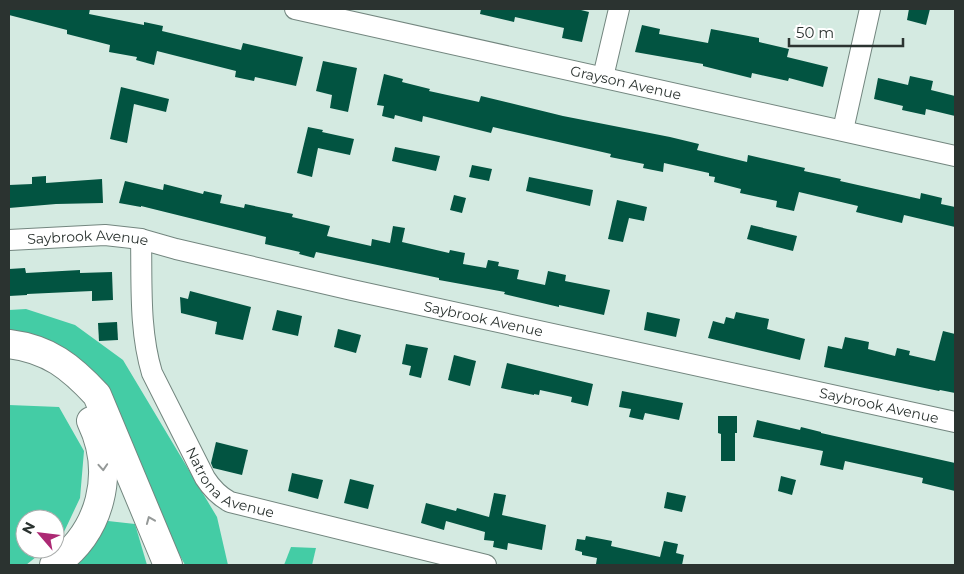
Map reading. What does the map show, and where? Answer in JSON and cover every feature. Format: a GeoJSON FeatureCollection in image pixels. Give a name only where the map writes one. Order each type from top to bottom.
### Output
{"type":"FeatureCollection","features":[{"type":"Feature","properties":{"kind":"highway"},"geometry":{"type":"LineString","coordinates":[[9,344],[23,346],[61,361],[97,395],[168,565]]}},
{"type":"Feature","properties":{"kind":"highway"},"geometry":{"type":"LineString","coordinates":[[9,361],[23,364],[61,383],[88,414],[103,454],[104,476],[101,499],[92,523],[66,557],[54,565]]}},
{"type":"Feature","properties":{"kind":"street","name":"Grayson Avenue"},"geometry":{"type":"LineString","coordinates":[[295,9],[369,17],[603,77],[955,156]]}},
{"type":"Feature","properties":{"kind":"street"},"geometry":{"type":"LineString","coordinates":[[603,77],[619,9]]}},
{"type":"Feature","properties":{"kind":"street"},"geometry":{"type":"LineString","coordinates":[[843,130],[870,9]]}},
{"type":"Feature","properties":{"kind":"street","name":"Saybrook Avenue"},"geometry":{"type":"LineString","coordinates":[[9,240],[105,236],[140,239],[352,290],[955,422]]}},
{"type":"Feature","properties":{"kind":"street","name":"Natrona Avenue"},"geometry":{"type":"LineString","coordinates":[[140,239],[144,334],[152,373],[205,478],[219,496],[230,502],[486,565]]}},
{"type":"Feature","properties":{"kind":"green space"},"geometry":{"type":"Polygon","coordinates":[[[26,309],[75,325],[123,360],[217,517],[228,565],[185,565],[154,507],[92,377],[9,340],[9,310],[26,309]]]}},
{"type":"Feature","properties":{"kind":"green space"},"geometry":{"type":"Polygon","coordinates":[[[9,405],[59,407],[84,451],[80,498],[65,530],[65,509],[15,509],[15,559],[34,559],[26,565],[9,565],[9,405]]]}},
{"type":"Feature","properties":{"kind":"green space"},"geometry":{"type":"Polygon","coordinates":[[[108,521],[135,524],[147,565],[76,565],[108,521]]]}},
{"type":"Feature","properties":{"kind":"green space"},"geometry":{"type":"Polygon","coordinates":[[[291,547],[316,548],[312,565],[284,565],[291,547]]]}},
{"type":"Feature","properties":{"kind":"building"},"geometry":{"type":"Polygon","coordinates":[[[9,9],[90,9],[89,14],[144,25],[144,22],[163,26],[162,31],[241,50],[243,43],[303,57],[296,86],[255,77],[254,81],[235,77],[236,71],[157,51],[154,65],[136,60],[137,57],[109,52],[110,45],[67,34],[67,30],[9,15],[9,9]]]}},
{"type":"Feature","properties":{"kind":"building"},"geometry":{"type":"Polygon","coordinates":[[[481,9],[582,9],[589,12],[582,42],[562,38],[564,28],[515,17],[514,22],[480,14],[481,9]]]}},
{"type":"Feature","properties":{"kind":"building"},"geometry":{"type":"Polygon","coordinates":[[[909,9],[930,9],[926,25],[907,20],[909,9]]]}},
{"type":"Feature","properties":{"kind":"building"},"geometry":{"type":"Polygon","coordinates":[[[642,25],[660,29],[659,34],[708,43],[711,29],[759,38],[759,42],[789,49],[787,57],[828,67],[823,87],[789,78],[788,81],[752,73],[751,78],[703,66],[703,64],[635,52],[642,25]]]}},
{"type":"Feature","properties":{"kind":"building"},"geometry":{"type":"Polygon","coordinates":[[[323,61],[357,68],[348,112],[330,108],[332,95],[316,91],[323,61]]]}},
{"type":"Feature","properties":{"kind":"building"},"geometry":{"type":"Polygon","coordinates":[[[384,74],[403,79],[402,82],[430,89],[429,91],[479,102],[481,96],[563,116],[699,144],[697,150],[747,162],[748,155],[805,168],[804,171],[841,179],[840,181],[920,199],[921,193],[942,198],[941,204],[955,207],[955,227],[904,215],[902,223],[856,212],[858,206],[799,192],[794,211],[776,207],[777,201],[740,193],[741,189],[714,182],[715,177],[709,176],[709,173],[664,163],[663,172],[643,168],[644,164],[610,157],[611,154],[493,127],[491,133],[423,116],[422,122],[395,115],[394,119],[382,116],[384,106],[377,105],[384,74]]]}},
{"type":"Feature","properties":{"kind":"building"},"geometry":{"type":"Polygon","coordinates":[[[910,76],[933,81],[931,90],[955,96],[955,116],[926,109],[925,115],[902,110],[903,106],[874,99],[878,78],[908,85],[910,76]]]}},
{"type":"Feature","properties":{"kind":"building"},"geometry":{"type":"Polygon","coordinates":[[[121,87],[169,99],[166,112],[134,104],[127,143],[110,139],[121,87]]]}},
{"type":"Feature","properties":{"kind":"building"},"geometry":{"type":"Polygon","coordinates":[[[308,127],[354,139],[350,155],[318,148],[312,177],[297,173],[308,127]]]}},
{"type":"Feature","properties":{"kind":"building"},"geometry":{"type":"Polygon","coordinates":[[[395,147],[440,156],[436,171],[392,161],[395,147]]]}},
{"type":"Feature","properties":{"kind":"building"},"geometry":{"type":"Polygon","coordinates":[[[472,165],[492,169],[489,181],[469,177],[472,165]]]}},
{"type":"Feature","properties":{"kind":"building"},"geometry":{"type":"Polygon","coordinates":[[[46,176],[46,183],[102,179],[103,203],[9,208],[9,185],[32,184],[32,177],[46,176]]]}},
{"type":"Feature","properties":{"kind":"building"},"geometry":{"type":"Polygon","coordinates":[[[529,177],[593,190],[590,206],[526,191],[529,177]]]}},
{"type":"Feature","properties":{"kind":"building"},"geometry":{"type":"Polygon","coordinates":[[[125,181],[163,190],[164,184],[203,194],[204,191],[222,195],[220,203],[244,208],[245,204],[293,214],[292,217],[330,226],[327,236],[371,246],[372,239],[390,243],[393,226],[405,228],[402,242],[449,253],[450,250],[465,253],[463,264],[486,268],[488,260],[499,262],[498,266],[519,270],[517,279],[545,285],[548,271],[566,275],[565,281],[610,290],[604,315],[559,305],[559,307],[504,294],[505,292],[439,280],[439,278],[316,252],[314,258],[299,254],[300,252],[265,244],[266,237],[141,206],[119,203],[125,181]]]}},
{"type":"Feature","properties":{"kind":"building"},"geometry":{"type":"Polygon","coordinates":[[[454,195],[466,198],[462,213],[450,210],[454,195]]]}},
{"type":"Feature","properties":{"kind":"building"},"geometry":{"type":"Polygon","coordinates":[[[617,200],[647,207],[644,221],[629,218],[623,242],[608,239],[617,200]]]}},
{"type":"Feature","properties":{"kind":"building"},"geometry":{"type":"Polygon","coordinates":[[[751,225],[797,236],[793,251],[747,239],[751,225]]]}},
{"type":"Feature","properties":{"kind":"building"},"geometry":{"type":"Polygon","coordinates":[[[25,268],[26,273],[80,270],[80,273],[112,272],[113,300],[92,301],[92,291],[9,296],[9,269],[25,268]]]}},
{"type":"Feature","properties":{"kind":"building"},"geometry":{"type":"Polygon","coordinates":[[[190,291],[251,307],[243,340],[215,334],[217,322],[181,313],[180,297],[188,299],[190,291]]]}},
{"type":"Feature","properties":{"kind":"building"},"geometry":{"type":"Polygon","coordinates":[[[277,310],[302,316],[298,336],[272,330],[277,310]]]}},
{"type":"Feature","properties":{"kind":"building"},"geometry":{"type":"Polygon","coordinates":[[[647,312],[680,319],[676,337],[644,330],[647,312]]]}},
{"type":"Feature","properties":{"kind":"building"},"geometry":{"type":"Polygon","coordinates":[[[736,312],[769,319],[767,329],[805,339],[800,360],[708,338],[713,321],[724,324],[726,317],[734,319],[736,312]]]}},
{"type":"Feature","properties":{"kind":"building"},"geometry":{"type":"Polygon","coordinates":[[[117,322],[118,340],[99,341],[98,323],[117,322]]]}},
{"type":"Feature","properties":{"kind":"building"},"geometry":{"type":"Polygon","coordinates":[[[338,329],[361,335],[356,353],[334,347],[338,329]]]}},
{"type":"Feature","properties":{"kind":"building"},"geometry":{"type":"Polygon","coordinates":[[[943,331],[955,334],[955,393],[824,367],[828,346],[842,349],[845,337],[869,342],[868,349],[895,356],[897,348],[910,351],[909,355],[935,361],[943,331]]]}},
{"type":"Feature","properties":{"kind":"building"},"geometry":{"type":"Polygon","coordinates":[[[406,344],[428,348],[421,378],[409,375],[411,366],[402,364],[406,344]]]}},
{"type":"Feature","properties":{"kind":"building"},"geometry":{"type":"Polygon","coordinates":[[[454,355],[476,361],[470,386],[448,380],[454,355]]]}},
{"type":"Feature","properties":{"kind":"building"},"geometry":{"type":"Polygon","coordinates":[[[507,363],[593,384],[588,406],[571,402],[572,397],[540,390],[539,395],[534,395],[501,388],[507,363]]]}},
{"type":"Feature","properties":{"kind":"building"},"geometry":{"type":"Polygon","coordinates":[[[622,391],[683,403],[679,420],[645,413],[643,420],[629,417],[631,409],[619,407],[622,391]]]}},
{"type":"Feature","properties":{"kind":"building"},"geometry":{"type":"Polygon","coordinates":[[[718,416],[737,416],[735,461],[721,461],[721,434],[718,433],[718,416]]]}},
{"type":"Feature","properties":{"kind":"building"},"geometry":{"type":"Polygon","coordinates":[[[757,420],[800,430],[801,427],[955,463],[955,491],[922,483],[923,478],[845,461],[843,470],[820,465],[823,451],[753,437],[757,420]]]}},
{"type":"Feature","properties":{"kind":"building"},"geometry":{"type":"Polygon","coordinates":[[[216,442],[248,450],[242,475],[213,468],[211,463],[216,442]]]}},
{"type":"Feature","properties":{"kind":"building"},"geometry":{"type":"Polygon","coordinates":[[[292,473],[323,480],[318,499],[288,491],[292,473]]]}},
{"type":"Feature","properties":{"kind":"building"},"geometry":{"type":"Polygon","coordinates":[[[781,476],[796,480],[792,495],[778,491],[781,476]]]}},
{"type":"Feature","properties":{"kind":"building"},"geometry":{"type":"Polygon","coordinates":[[[350,479],[374,485],[368,509],[344,503],[350,479]]]}},
{"type":"Feature","properties":{"kind":"building"},"geometry":{"type":"Polygon","coordinates":[[[667,492],[686,496],[682,512],[664,508],[667,492]]]}},
{"type":"Feature","properties":{"kind":"building"},"geometry":{"type":"Polygon","coordinates":[[[494,493],[506,495],[502,515],[546,525],[542,550],[508,543],[507,550],[493,547],[494,541],[484,540],[485,532],[446,521],[444,530],[421,523],[426,503],[456,511],[457,508],[489,517],[494,493]]]}},
{"type":"Feature","properties":{"kind":"building"},"geometry":{"type":"Polygon","coordinates":[[[586,536],[612,541],[611,546],[660,557],[664,541],[678,544],[676,553],[684,555],[682,565],[596,564],[597,558],[582,555],[582,552],[575,550],[577,539],[585,540],[586,536]]]}}]}
